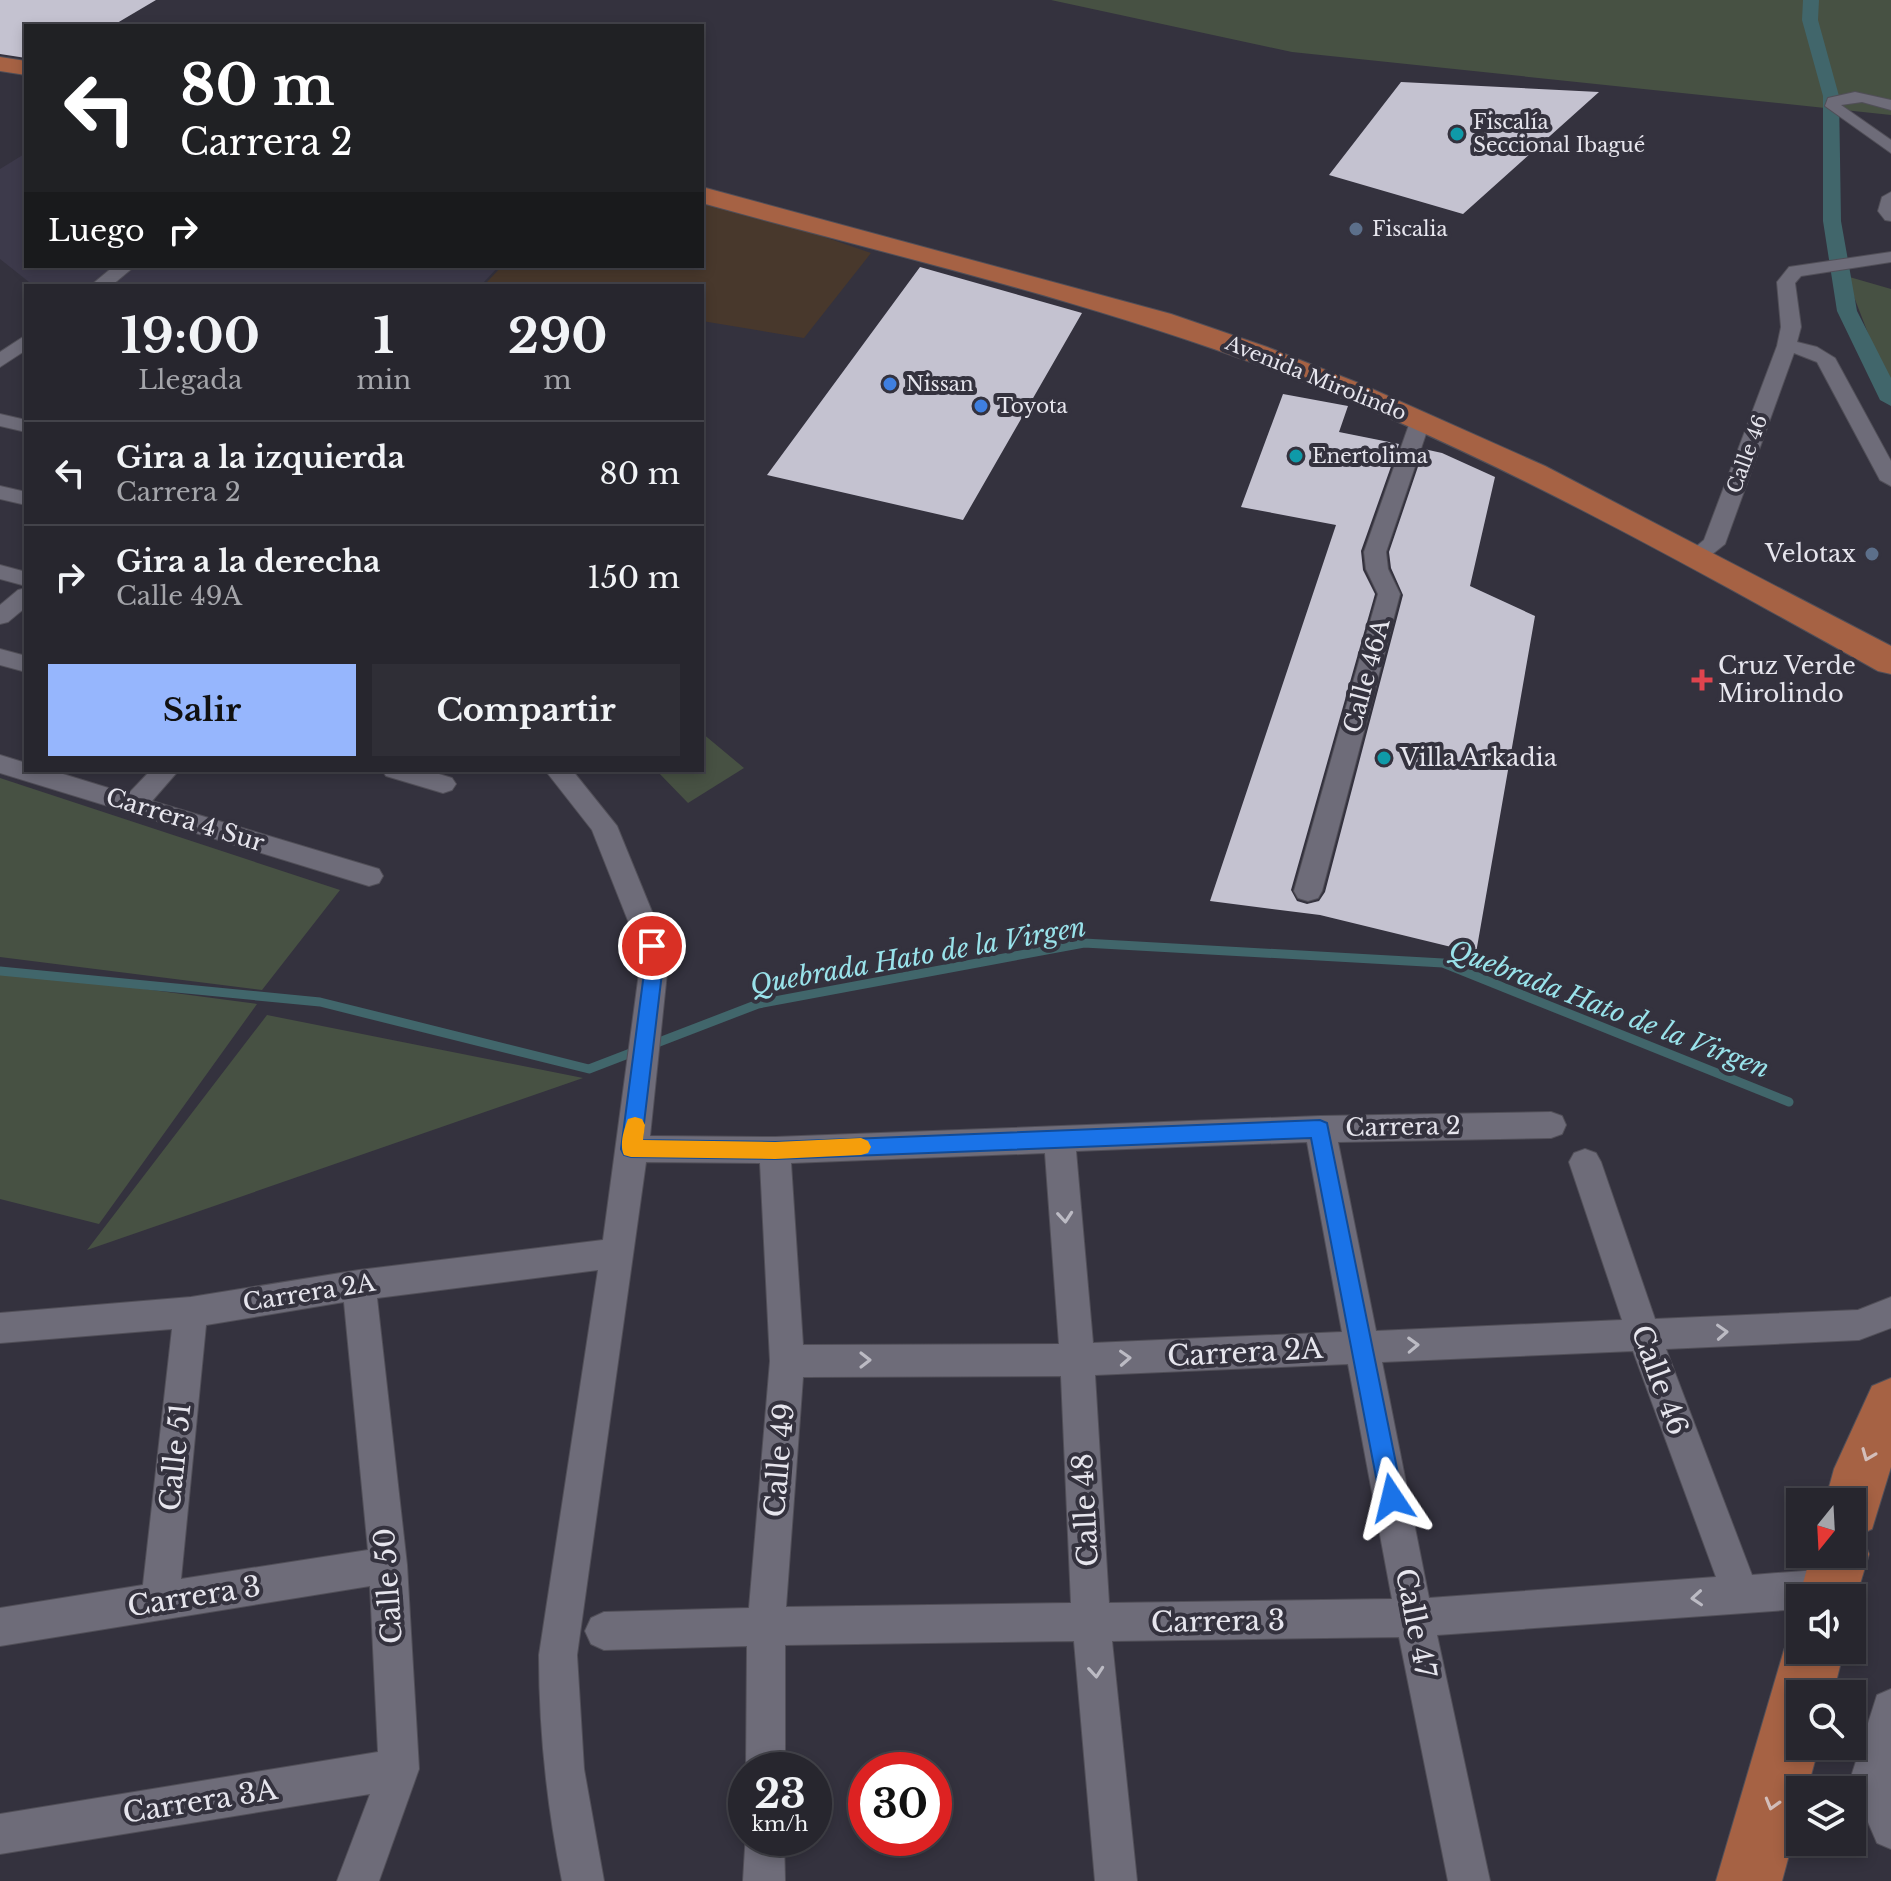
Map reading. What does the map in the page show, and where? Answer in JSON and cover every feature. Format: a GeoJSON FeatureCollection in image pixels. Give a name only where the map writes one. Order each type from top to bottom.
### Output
{"type":"FeatureCollection","features":[{"type":"Feature","properties":{"kind":"main road"},"geometry":{"type":"LineString","coordinates":[[0,64],[24,68]]}},
{"type":"Feature","properties":{"kind":"main road"},"geometry":{"type":"LineString","coordinates":[[0,77],[24,81]]}},
{"type":"Feature","properties":{"kind":"main road","name":"Avenida Mirolindo"},"geometry":{"type":"LineString","coordinates":[[704,179],[853,216],[1132,296],[1239,327],[1321,357],[1533,450],[1891,662]]}},
{"type":"Feature","properties":{"kind":"main road","name":"Avenida Mirolindo"},"geometry":{"type":"LineString","coordinates":[[704,196],[1160,320],[1267,357],[1421,419],[1706,550]]}},
{"type":"Feature","properties":{"kind":"main road"},"geometry":{"type":"LineString","coordinates":[[1706,550],[1763,560],[1838,603],[1848,616],[1891,639]]}},
{"type":"Feature","properties":{"kind":"main road"},"geometry":{"type":"LineString","coordinates":[[1857,1488],[1862,1469],[1891,1404]]}},
{"type":"Feature","properties":{"kind":"main road"},"geometry":{"type":"LineString","coordinates":[[1749,1881],[1786,1751]]}},
{"type":"Feature","properties":{"kind":"street"},"geometry":{"type":"LineString","coordinates":[[1891,105],[1864,98],[1842,97],[1834,101],[1833,106],[1891,148]]}},
{"type":"Feature","properties":{"kind":"street"},"geometry":{"type":"LineString","coordinates":[[1891,197],[1887,211],[1891,216]]}},
{"type":"Feature","properties":{"kind":"street","name":"Calle 46"},"geometry":{"type":"LineString","coordinates":[[1706,550],[1787,346],[1791,327],[1786,282],[1795,271],[1891,257]]}},
{"type":"Feature","properties":{"kind":"street"},"geometry":{"type":"LineString","coordinates":[[102,284],[123,268]]}},
{"type":"Feature","properties":{"kind":"street"},"geometry":{"type":"LineString","coordinates":[[0,361],[24,343]]}},
{"type":"Feature","properties":{"kind":"street"},"geometry":{"type":"LineString","coordinates":[[1787,346],[1825,358],[1891,480]]}},
{"type":"Feature","properties":{"kind":"street","name":"Calle 46A"},"geometry":{"type":"LineString","coordinates":[[1308,891],[1389,594],[1377,569],[1375,552],[1421,419]]}},
{"type":"Feature","properties":{"kind":"street"},"geometry":{"type":"LineString","coordinates":[[0,420],[24,426]]}},
{"type":"Feature","properties":{"kind":"street"},"geometry":{"type":"LineString","coordinates":[[0,492],[24,498]]}},
{"type":"Feature","properties":{"kind":"street"},"geometry":{"type":"LineString","coordinates":[[0,572],[24,578]]}},
{"type":"Feature","properties":{"kind":"street"},"geometry":{"type":"LineString","coordinates":[[0,617],[24,597]]}},
{"type":"Feature","properties":{"kind":"street"},"geometry":{"type":"LineString","coordinates":[[0,657],[24,663]]}},
{"type":"Feature","properties":{"kind":"street","name":"Carrera 4 Sur"},"geometry":{"type":"LineString","coordinates":[[0,764],[24,771]]}},
{"type":"Feature","properties":{"kind":"street","name":"Carrera 4 Sur"},"geometry":{"type":"LineString","coordinates":[[26,772],[369,876]]}},
{"type":"Feature","properties":{"kind":"street"},"geometry":{"type":"LineString","coordinates":[[133,805],[164,772]]}},
{"type":"Feature","properties":{"kind":"street"},"geometry":{"type":"LineString","coordinates":[[402,772],[443,784]]}},
{"type":"Feature","properties":{"kind":"street"},"geometry":{"type":"LineString","coordinates":[[560,772],[604,826],[652,960],[617,1253],[558,1655],[558,1707],[572,1834],[583,1881]]}},
{"type":"Feature","properties":{"kind":"street","name":"Carrera 2"},"geometry":{"type":"LineString","coordinates":[[631,1149],[775,1150],[1320,1129],[1551,1125]]}},
{"type":"Feature","properties":{"kind":"street","name":"Calle 47"},"geometry":{"type":"LineString","coordinates":[[1320,1129],[1414,1618],[1469,1881]]}},
{"type":"Feature","properties":{"kind":"street","name":"Calle 48"},"geometry":{"type":"LineString","coordinates":[[1059,1139],[1077,1360],[1091,1622],[1116,1881]]}},
{"type":"Feature","properties":{"kind":"street","name":"Calle 49"},"geometry":{"type":"LineString","coordinates":[[765,1752],[766,1626],[787,1361],[775,1150]]}},
{"type":"Feature","properties":{"kind":"street","name":"Calle 46"},"geometry":{"type":"LineString","coordinates":[[1585,1162],[1644,1336],[1741,1595]]}},
{"type":"Feature","properties":{"kind":"street","name":"Carrera 2A"},"geometry":{"type":"LineString","coordinates":[[0,1328],[191,1312],[359,1285],[617,1253]]}},
{"type":"Feature","properties":{"kind":"street","name":"Calle 50"},"geometry":{"type":"LineString","coordinates":[[358,1881],[399,1769],[388,1565],[359,1285]]}},
{"type":"Feature","properties":{"kind":"street","name":"Calle 51"},"geometry":{"type":"LineString","coordinates":[[160,1602],[191,1312]]}},
{"type":"Feature","properties":{"kind":"street","name":"Carrera 2A"},"geometry":{"type":"LineString","coordinates":[[787,1361],[1077,1360],[1644,1336],[1859,1325],[1891,1312]]}},
{"type":"Feature","properties":{"kind":"street","name":"Carrera 3"},"geometry":{"type":"LineString","coordinates":[[0,1627],[388,1565]]}},
{"type":"Feature","properties":{"kind":"street","name":"Carrera 3"},"geometry":{"type":"LineString","coordinates":[[604,1631],[1414,1618],[1741,1595],[1833,1580]]}},
{"type":"Feature","properties":{"kind":"street"},"geometry":{"type":"LineString","coordinates":[[1891,1709],[1870,1780],[1891,1829]]}},
{"type":"Feature","properties":{"kind":"street","name":"Carrera 3A"},"geometry":{"type":"LineString","coordinates":[[0,1834],[399,1769]]}},
{"type":"Feature","properties":{"kind":"street"},"geometry":{"type":"LineString","coordinates":[[764,1856],[764,1881]]}},
{"type":"Feature","properties":{"kind":"shaded area"},"geometry":{"type":"Polygon","coordinates":[[[24,154],[24,268],[497,268],[484,282],[492,284],[31,284],[0,259],[0,169],[24,154]]]}},
{"type":"Feature","properties":{"kind":"shaded area"},"geometry":{"type":"Polygon","coordinates":[[[704,204],[755,213],[871,253],[804,338],[704,321],[704,284],[487,282],[500,268],[704,268],[704,204]]]}},
{"type":"Feature","properties":{"kind":"green space"},"geometry":{"type":"Polygon","coordinates":[[[1051,0],[1891,0],[1891,115],[1292,52],[1051,0]]]}},
{"type":"Feature","properties":{"kind":"green space"},"geometry":{"type":"Polygon","coordinates":[[[1846,276],[1891,289],[1891,393],[1846,276]]]}},
{"type":"Feature","properties":{"kind":"green space"},"geometry":{"type":"Polygon","coordinates":[[[704,735],[744,768],[688,803],[658,772],[704,772],[704,735]]]}},
{"type":"Feature","properties":{"kind":"green space"},"geometry":{"type":"Polygon","coordinates":[[[0,778],[340,890],[262,990],[0,957],[0,778]]]}},
{"type":"Feature","properties":{"kind":"green space"},"geometry":{"type":"Polygon","coordinates":[[[0,970],[257,1004],[99,1224],[0,1199],[0,970]]]}},
{"type":"Feature","properties":{"kind":"green space"},"geometry":{"type":"Polygon","coordinates":[[[267,1015],[583,1078],[87,1250],[267,1015]]]}},
{"type":"Feature","properties":{"kind":"building"},"geometry":{"type":"Polygon","coordinates":[[[0,0],[156,0],[115,24],[24,24],[24,58],[0,54],[0,0]]]}},
{"type":"Feature","properties":{"kind":"building","name":"Fiscalía Seccional Ibagué"},"geometry":{"type":"Polygon","coordinates":[[[1401,82],[1599,92],[1463,214],[1329,175],[1401,82]]]}},
{"type":"Feature","properties":{"kind":"building"},"geometry":{"type":"Polygon","coordinates":[[[920,267],[1082,313],[963,520],[767,475],[920,267]]]}},
{"type":"Feature","properties":{"kind":"building","name":"Villa Arkadia"},"geometry":{"type":"Polygon","coordinates":[[[1283,394],[1348,406],[1339,432],[1399,444],[1361,551],[1363,570],[1375,594],[1291,890],[1297,901],[1307,904],[1319,901],[1325,892],[1403,595],[1391,568],[1389,552],[1424,449],[1442,453],[1495,477],[1470,586],[1535,616],[1476,953],[1320,915],[1210,901],[1336,525],[1241,507],[1283,394]]]}},
{"type":"Feature","properties":{"kind":"waterway"},"geometry":{"type":"LineString","coordinates":[[1811,0],[1810,20],[1831,96],[1832,221],[1847,311],[1891,400]]}},
{"type":"Feature","properties":{"kind":"waterway","name":"Quebrada Hato de la Virgen"},"geometry":{"type":"LineString","coordinates":[[0,971],[320,1002],[589,1069],[758,1004],[1084,943],[1443,963],[1789,1102]]}},
{"type":"Feature","properties":{"kind":"slow traffic"},"geometry":{"type":"LineString","coordinates":[[635,1125],[631,1149],[861,1147]]}},
{"type":"Feature","properties":{"kind":"place","name":"Fiscalía Seccional Ibagué"},"geometry":{"type":"Point","coordinates":[1457,134]}},
{"type":"Feature","properties":{"kind":"place","name":"Fiscalia"},"geometry":{"type":"Point","coordinates":[1356,229]}},
{"type":"Feature","properties":{"kind":"place","name":"Nissan"},"geometry":{"type":"Point","coordinates":[890,384]}},
{"type":"Feature","properties":{"kind":"place","name":"Toyota"},"geometry":{"type":"Point","coordinates":[981,406]}},
{"type":"Feature","properties":{"kind":"place","name":"Enertolima"},"geometry":{"type":"Point","coordinates":[1296,456]}},
{"type":"Feature","properties":{"kind":"place","name":"Velotax"},"geometry":{"type":"Point","coordinates":[1872,554]}},
{"type":"Feature","properties":{"kind":"place","name":"Cruz Verde Mirolindo"},"geometry":{"type":"Point","coordinates":[1702,680]}},
{"type":"Feature","properties":{"kind":"place","name":"Villa Arkadia"},"geometry":{"type":"Point","coordinates":[1384,758]}},
{"type":"Feature","properties":{"kind":"route"},"geometry":{"type":"LineString","coordinates":[[652,946],[653,973],[631,1149],[775,1150],[1320,1129],[1392,1498]]}}]}
